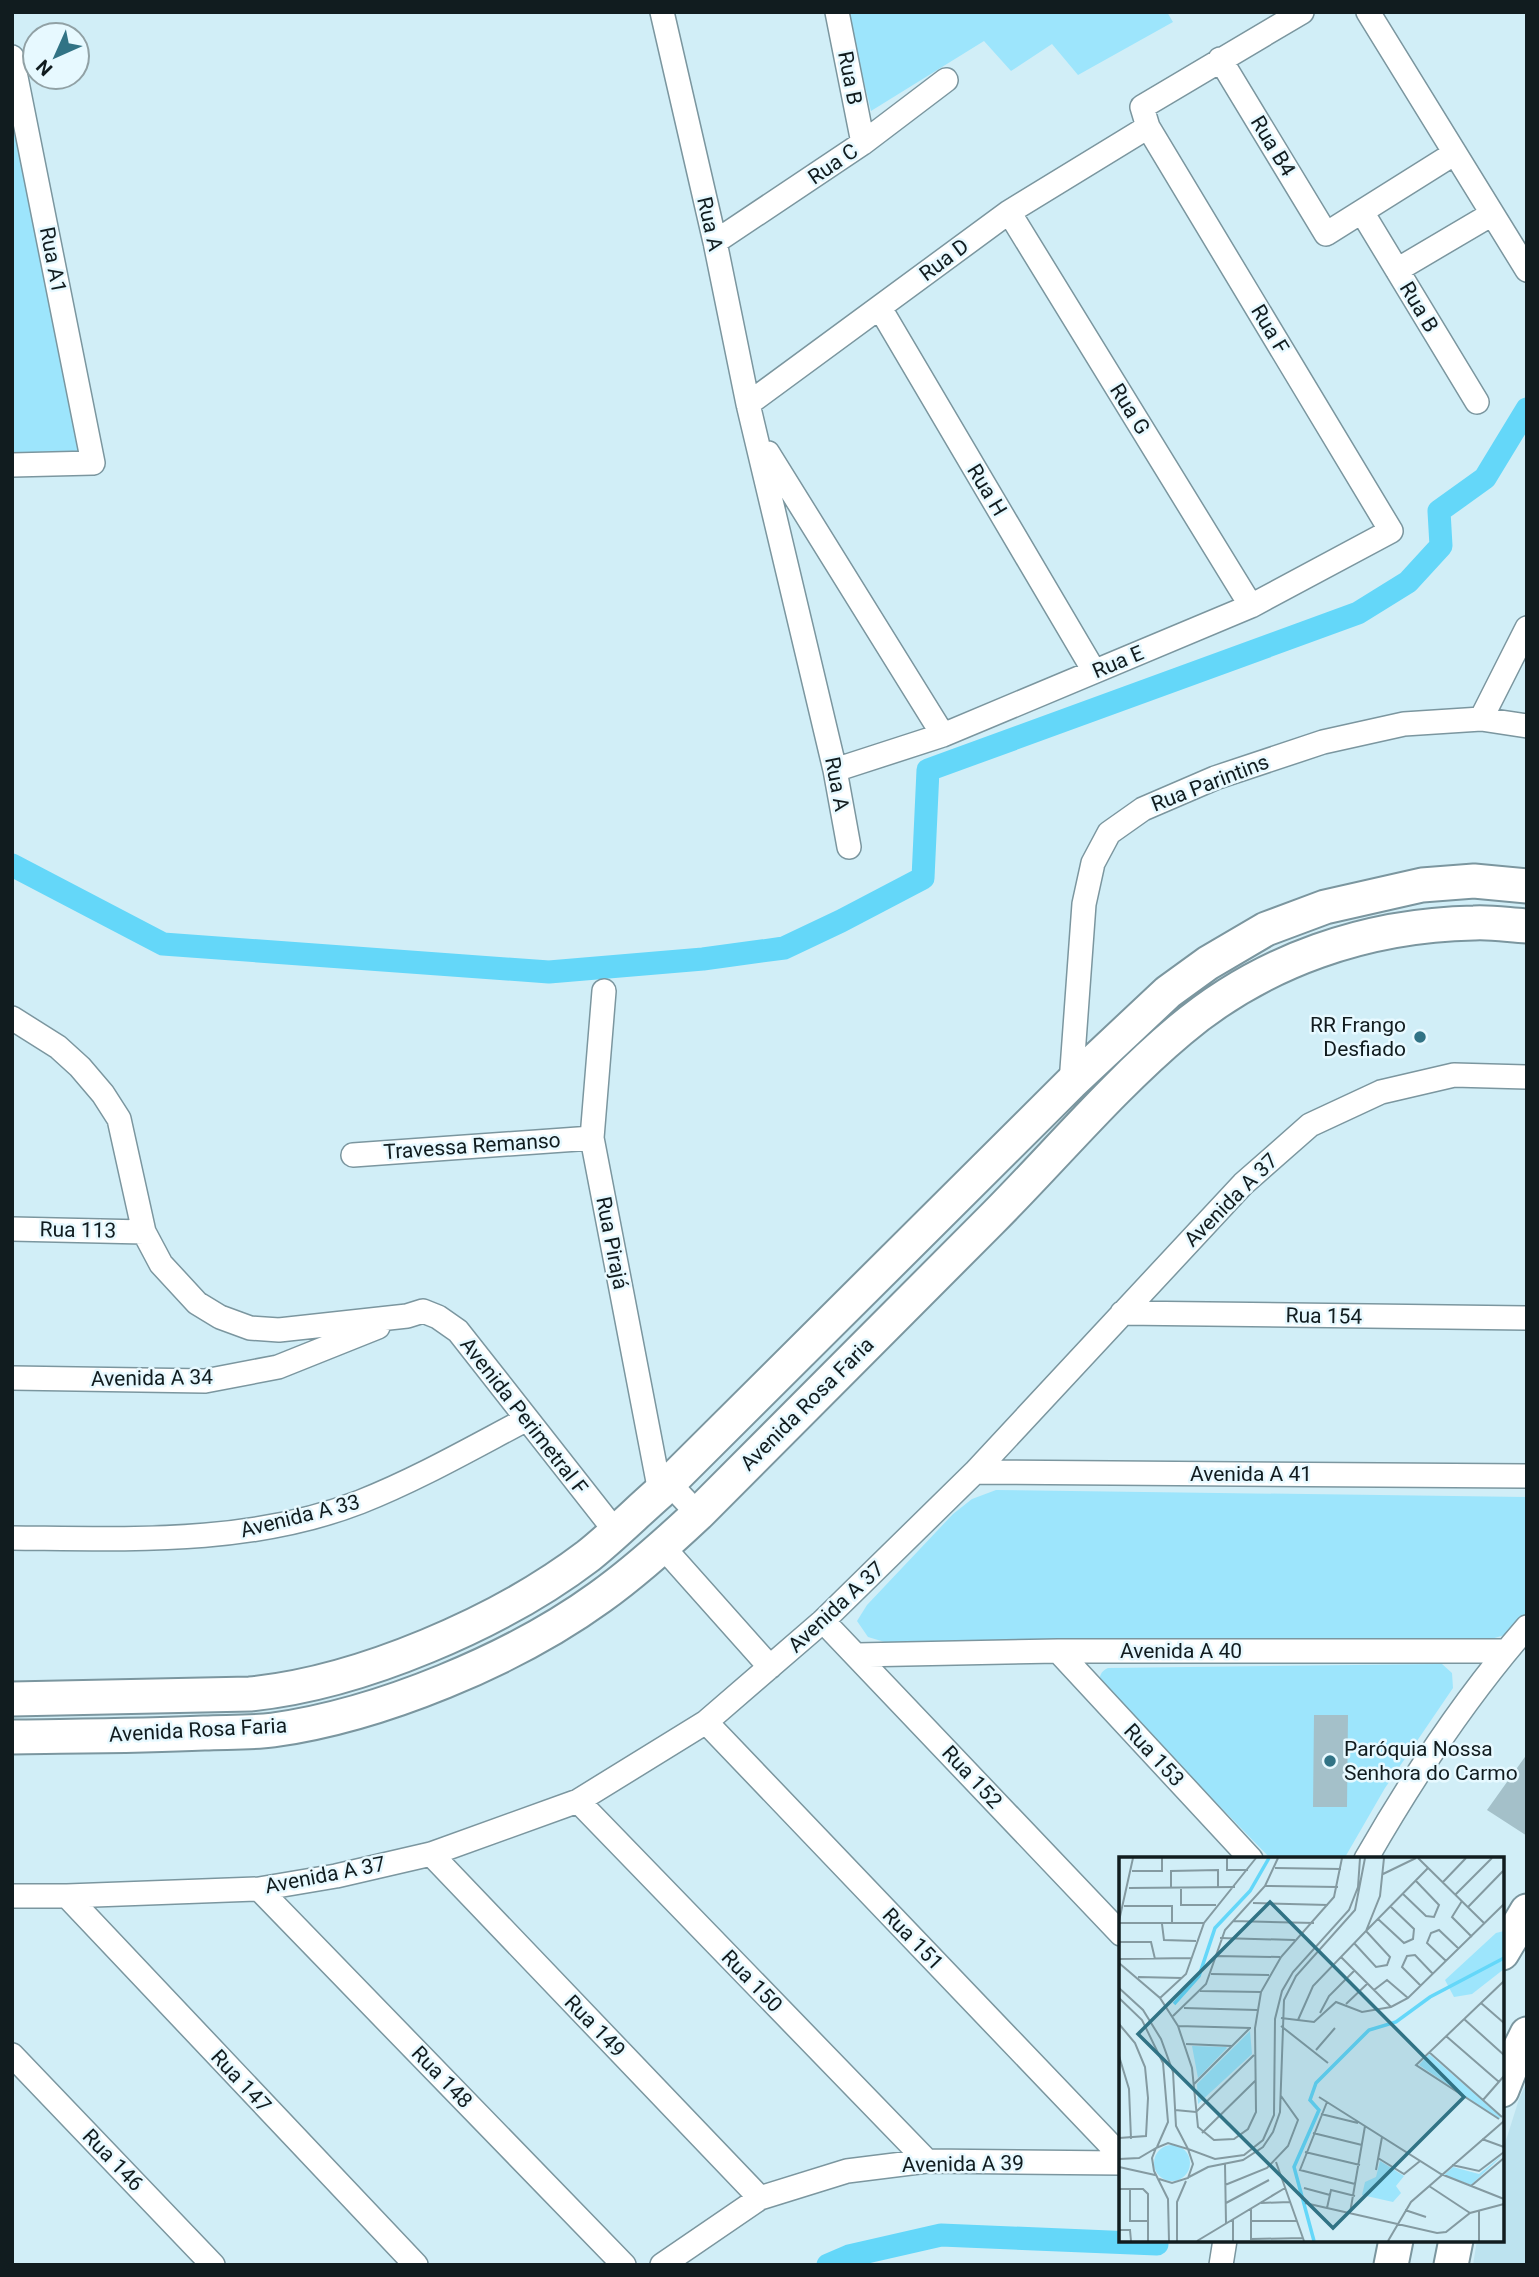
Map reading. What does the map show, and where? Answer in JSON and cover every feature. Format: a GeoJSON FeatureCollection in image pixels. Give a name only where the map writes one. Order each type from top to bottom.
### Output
{"type":"FeatureCollection","features":[{"type":"Feature","properties":{"kind":"street","name":"Rua A"},"geometry":{"type":"LineString","coordinates":[[662,12],[715,242],[748,404],[835,770],[849,848]]}},
{"type":"Feature","properties":{"kind":"street","name":"Rua B"},"geometry":{"type":"LineString","coordinates":[[837,12],[863,143]]}},
{"type":"Feature","properties":{"kind":"street"},"geometry":{"type":"LineString","coordinates":[[1148,127],[1142,107],[1302,12]]}},
{"type":"Feature","properties":{"kind":"street"},"geometry":{"type":"LineString","coordinates":[[1368,12],[1527,270]]}},
{"type":"Feature","properties":{"kind":"street","name":"Rua A1"},"geometry":{"type":"LineString","coordinates":[[12,57],[93,463],[12,465]]}},
{"type":"Feature","properties":{"kind":"street","name":"Rua B4"},"geometry":{"type":"LineString","coordinates":[[1220,59],[1326,234],[1362,212]]}},
{"type":"Feature","properties":{"kind":"street","name":"Rua C"},"geometry":{"type":"LineString","coordinates":[[715,242],[863,143],[946,80]]}},
{"type":"Feature","properties":{"kind":"street","name":"Rua D"},"geometry":{"type":"LineString","coordinates":[[748,404],[1009,212],[1148,127]]}},
{"type":"Feature","properties":{"kind":"street","name":"Rua F"},"geometry":{"type":"LineString","coordinates":[[1148,127],[1391,531]]}},
{"type":"Feature","properties":{"kind":"street"},"geometry":{"type":"LineString","coordinates":[[1362,212],[1455,153]]}},
{"type":"Feature","properties":{"kind":"street","name":"Rua G"},"geometry":{"type":"LineString","coordinates":[[1009,212],[1251,606]]}},
{"type":"Feature","properties":{"kind":"street","name":"Rua B"},"geometry":{"type":"LineString","coordinates":[[1362,212],[1477,402]]}},
{"type":"Feature","properties":{"kind":"street"},"geometry":{"type":"LineString","coordinates":[[1397,270],[1492,214]]}},
{"type":"Feature","properties":{"kind":"street","name":"Rua H"},"geometry":{"type":"LineString","coordinates":[[880,308],[1094,671]]}},
{"type":"Feature","properties":{"kind":"street","name":"Rua A"},"geometry":{"type":"LineString","coordinates":[[757,435],[943,735]]}},
{"type":"Feature","properties":{"kind":"street","name":"Rua E"},"geometry":{"type":"LineString","coordinates":[[835,770],[943,735],[1251,606],[1391,531]]}},
{"type":"Feature","properties":{"kind":"street"},"geometry":{"type":"LineString","coordinates":[[1481,719],[1527,628]]}},
{"type":"Feature","properties":{"kind":"street","name":"Rua Parintins"},"geometry":{"type":"LineString","coordinates":[[1071,1083],[1084,904],[1093,863],[1109,833],[1143,808],[1215,778],[1323,742],[1404,724],[1481,719],[1527,726]]}},
{"type":"Feature","properties":{"kind":"street","name":"Avenida Rosa Faria"},"geometry":{"type":"LineString","coordinates":[[12,1699],[281,1691],[324,1682],[417,1650],[486,1618],[588,1556],[616,1532],[665,1487],[1071,1083],[1168,992],[1208,963],[1266,929],[1325,907],[1422,885],[1474,881],[1527,886]]}},
{"type":"Feature","properties":{"kind":"street","name":"Avenida Rosa Faria"},"geometry":{"type":"LineString","coordinates":[[12,1737],[271,1730],[323,1720],[386,1702],[448,1680],[510,1651],[599,1598],[663,1547],[993,1218],[1123,1084],[1181,1029],[1257,978],[1339,942],[1432,925],[1476,922],[1527,926]]}},
{"type":"Feature","properties":{"kind":"street","name":"Rua Pirajá"},"geometry":{"type":"LineString","coordinates":[[604,991],[592,1138],[665,1487]]}},
{"type":"Feature","properties":{"kind":"street","name":"Avenida Perimetral F"},"geometry":{"type":"LineString","coordinates":[[12,1018],[58,1047],[103,1094],[119,1119],[144,1232],[161,1264],[197,1303],[220,1317],[250,1328],[279,1330],[407,1316],[423,1311],[438,1317],[458,1332],[616,1532]]}},
{"type":"Feature","properties":{"kind":"street","name":"Avenida A 37"},"geometry":{"type":"LineString","coordinates":[[12,1896],[259,1889],[431,1854],[578,1801],[706,1722],[823,1621],[975,1472],[1243,1184],[1310,1125],[1381,1092],[1454,1075],[1527,1077]]}},
{"type":"Feature","properties":{"kind":"street","name":"Travessa Remanso"},"geometry":{"type":"LineString","coordinates":[[353,1155],[592,1138]]}},
{"type":"Feature","properties":{"kind":"street"},"geometry":{"type":"LineString","coordinates":[[964,1191],[993,1218]]}},
{"type":"Feature","properties":{"kind":"street","name":"Rua 113"},"geometry":{"type":"LineString","coordinates":[[12,1229],[144,1232]]}},
{"type":"Feature","properties":{"kind":"street","name":"Rua 154"},"geometry":{"type":"LineString","coordinates":[[1122,1313],[1527,1318]]}},
{"type":"Feature","properties":{"kind":"street","name":"Avenida A 34"},"geometry":{"type":"LineString","coordinates":[[12,1378],[205,1381],[278,1367],[407,1316]]}},
{"type":"Feature","properties":{"kind":"street","name":"Avenida A 33"},"geometry":{"type":"LineString","coordinates":[[12,1538],[151,1539],[232,1533],[281,1525],[358,1503],[395,1487],[527,1419]]}},
{"type":"Feature","properties":{"kind":"street","name":"Avenida A 41"},"geometry":{"type":"LineString","coordinates":[[975,1472],[1527,1476]]}},
{"type":"Feature","properties":{"kind":"street"},"geometry":{"type":"LineString","coordinates":[[665,1487],[698,1514]]}},
{"type":"Feature","properties":{"kind":"street"},"geometry":{"type":"LineString","coordinates":[[663,1547],[770,1667]]}},
{"type":"Feature","properties":{"kind":"street","name":"Rua 152"},"geometry":{"type":"LineString","coordinates":[[823,1621],[1119,1932]]}},
{"type":"Feature","properties":{"kind":"street"},"geometry":{"type":"LineString","coordinates":[[1367,1857],[1427,1757],[1505,1651],[1527,1627]]}},
{"type":"Feature","properties":{"kind":"street","name":"Avenida A 40"},"geometry":{"type":"LineString","coordinates":[[856,1655],[1058,1651],[1505,1651]]}},
{"type":"Feature","properties":{"kind":"street","name":"Rua 153"},"geometry":{"type":"LineString","coordinates":[[1058,1651],[1249,1857]]}},
{"type":"Feature","properties":{"kind":"street","name":"Rua 151"},"geometry":{"type":"LineString","coordinates":[[706,1722],[1119,2154]]}},
{"type":"Feature","properties":{"kind":"street","name":"Rua 150"},"geometry":{"type":"LineString","coordinates":[[578,1801],[926,2161]]}},
{"type":"Feature","properties":{"kind":"street","name":"Rua 149"},"geometry":{"type":"LineString","coordinates":[[431,1854],[760,2198]]}},
{"type":"Feature","properties":{"kind":"street","name":"Rua 148"},"geometry":{"type":"LineString","coordinates":[[259,1889],[624,2265]]}},
{"type":"Feature","properties":{"kind":"street","name":"Rua 147"},"geometry":{"type":"LineString","coordinates":[[67,1896],[416,2265]]}},
{"type":"Feature","properties":{"kind":"street"},"geometry":{"type":"LineString","coordinates":[[1504,1950],[1527,1911]]}},
{"type":"Feature","properties":{"kind":"street"},"geometry":{"type":"LineString","coordinates":[[1504,2085],[1527,2035]]}},
{"type":"Feature","properties":{"kind":"street","name":"Rua 146"},"geometry":{"type":"LineString","coordinates":[[12,2055],[213,2265]]}},
{"type":"Feature","properties":{"kind":"street","name":"Avenida A 39"},"geometry":{"type":"LineString","coordinates":[[663,2265],[760,2198],[847,2171],[926,2161],[1119,2163]]}},
{"type":"Feature","properties":{"kind":"street"},"geometry":{"type":"LineString","coordinates":[[1221,2265],[1225,2242]]}},
{"type":"Feature","properties":{"kind":"street"},"geometry":{"type":"LineString","coordinates":[[1391,2265],[1396,2242]]}},
{"type":"Feature","properties":{"kind":"street"},"geometry":{"type":"LineString","coordinates":[[1451,2265],[1456,2242]]}},
{"type":"Feature","properties":{"kind":"shaded area"},"geometry":{"type":"Polygon","coordinates":[[[847,12],[1167,12],[1173,22],[1078,75],[1052,44],[1011,71],[984,41],[871,111],[847,12]]]}},
{"type":"Feature","properties":{"kind":"shaded area"},"geometry":{"type":"Polygon","coordinates":[[[12,119],[78,451],[12,453],[12,119]]]}},
{"type":"Feature","properties":{"kind":"shaded area"},"geometry":{"type":"Polygon","coordinates":[[[996,1490],[1527,1497],[1527,1612],[1505,1635],[1491,1639],[1015,1640],[888,1643],[868,1637],[857,1621],[867,1605],[953,1514],[972,1499],[996,1490]]]}},
{"type":"Feature","properties":{"kind":"shaded area"},"geometry":{"type":"Polygon","coordinates":[[[1442,1664],[1452,1673],[1453,1688],[1385,1788],[1345,1857],[1269,1857],[1100,1683],[1102,1672],[1108,1668],[1442,1664]]]}},
{"type":"Feature","properties":{"kind":"shaded area"},"geometry":{"type":"Polygon","coordinates":[[[1527,2082],[1527,2265],[1473,2265],[1477,2242],[1504,2242],[1504,2147],[1527,2082]]]}},
{"type":"Feature","properties":{"kind":"building","name":"Paróquia Nossa Senhora do Carmo"},"geometry":{"type":"Polygon","coordinates":[[[1314,1715],[1348,1715],[1347,1807],[1313,1807],[1314,1715]]]}},
{"type":"Feature","properties":{"kind":"building"},"geometry":{"type":"Polygon","coordinates":[[[1527,1754],[1527,1836],[1487,1810],[1527,1754]]]}},
{"type":"Feature","properties":{"kind":"waterway"},"geometry":{"type":"LineString","coordinates":[[12,865],[163,944],[549,972],[703,959],[784,948],[923,878],[928,770],[1358,613],[1408,582],[1441,546],[1439,511],[1485,478],[1527,409]]}},
{"type":"Feature","properties":{"kind":"waterway"},"geometry":{"type":"LineString","coordinates":[[828,2265],[849,2256],[941,2235],[1157,2244]]}},
{"type":"Feature","properties":{"kind":"place","name":"RR Frango Desfiado"},"geometry":{"type":"Point","coordinates":[1420,1037]}},
{"type":"Feature","properties":{"kind":"place","name":"Paróquia Nossa Senhora do Carmo"},"geometry":{"type":"Point","coordinates":[1330,1761]}}]}
